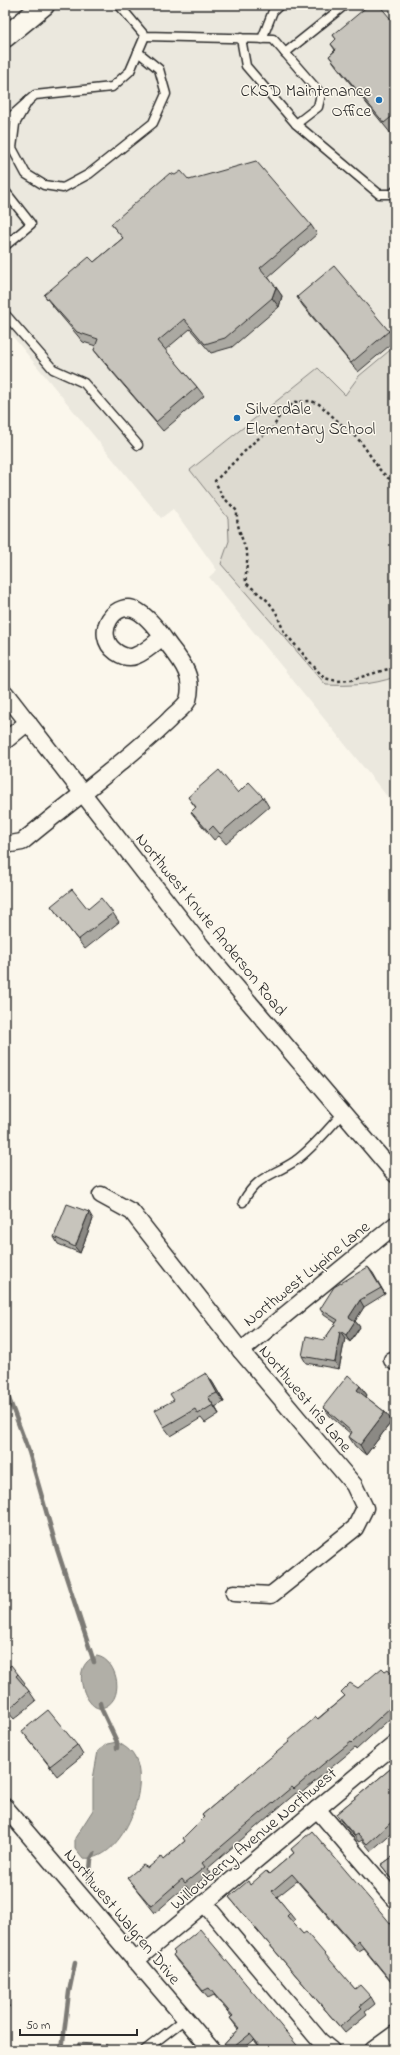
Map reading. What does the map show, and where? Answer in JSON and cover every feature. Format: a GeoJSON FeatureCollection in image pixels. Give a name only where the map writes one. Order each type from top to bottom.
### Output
{"type":"FeatureCollection","features":[{"type":"Feature","properties":{"kind":"street"},"geometry":{"type":"LineString","coordinates":[[5,37],[44,5]]}},
{"type":"Feature","properties":{"kind":"street"},"geometry":{"type":"LineString","coordinates":[[5,845],[22,842],[156,732],[187,702],[190,687],[188,673],[162,637]]}},
{"type":"Feature","properties":{"kind":"street","name":"Northwest Knute Anderson Road"},"geometry":{"type":"LineString","coordinates":[[5,693],[202,947],[395,1174]]}},
{"type":"Feature","properties":{"kind":"street"},"geometry":{"type":"LineString","coordinates":[[5,741],[28,722]]}},
{"type":"Feature","properties":{"kind":"street","name":"Northwest Iris Lane"},"geometry":{"type":"LineString","coordinates":[[101,1195],[132,1212],[241,1351],[354,1485],[365,1508],[355,1528],[271,1595],[234,1593]]}},
{"type":"Feature","properties":{"kind":"street","name":"Northwest Lupine Lane"},"geometry":{"type":"LineString","coordinates":[[241,1351],[395,1226]]}},
{"type":"Feature","properties":{"kind":"street","name":"Willowberry Avenue Northwest"},"geometry":{"type":"LineString","coordinates":[[135,1961],[395,1744]]}},
{"type":"Feature","properties":{"kind":"street","name":"Northwest Walgren Drive"},"geometry":{"type":"LineString","coordinates":[[5,1807],[212,2050]]}},
{"type":"Feature","properties":{"kind":"street"},"geometry":{"type":"LineString","coordinates":[[317,1809],[395,1900]]}},
{"type":"Feature","properties":{"kind":"street"},"geometry":{"type":"LineString","coordinates":[[204,1903],[320,2041],[331,2050]]}},
{"type":"Feature","properties":{"kind":"street"},"geometry":{"type":"LineString","coordinates":[[373,2050],[395,2034]]}},
{"type":"Feature","properties":{"kind":"lane"},"geometry":{"type":"LineString","coordinates":[[119,5],[145,36],[272,39],[321,94],[318,107],[296,124]]}},
{"type":"Feature","properties":{"kind":"lane"},"geometry":{"type":"LineString","coordinates":[[262,39],[273,11],[280,5]]}},
{"type":"Feature","properties":{"kind":"lane"},"geometry":{"type":"LineString","coordinates":[[284,53],[345,5]]}},
{"type":"Feature","properties":{"kind":"lane"},"geometry":{"type":"LineString","coordinates":[[5,122],[35,95],[112,87],[130,71],[145,36]]}},
{"type":"Feature","properties":{"kind":"lane"},"geometry":{"type":"LineString","coordinates":[[241,38],[246,66],[296,124],[379,194],[392,194],[395,191]]}},
{"type":"Feature","properties":{"kind":"lane"},"geometry":{"type":"LineString","coordinates":[[28,101],[15,124],[12,148],[26,174],[44,185],[62,188],[88,174],[153,123],[166,94],[159,69],[138,52]]}},
{"type":"Feature","properties":{"kind":"lane"},"geometry":{"type":"LineString","coordinates":[[5,191],[31,224],[5,246]]}},
{"type":"Feature","properties":{"kind":"lane"},"geometry":{"type":"LineString","coordinates":[[5,314],[53,369],[84,383],[138,445]]}},
{"type":"Feature","properties":{"kind":"lane"},"geometry":{"type":"LineString","coordinates":[[243,1202],[247,1193],[266,1176],[294,1161],[343,1113]]}},
{"type":"Feature","properties":{"kind":"lane"},"geometry":{"type":"LineString","coordinates":[[145,2050],[185,2019]]}},
{"type":"Feature","properties":{"kind":"path"},"geometry":{"type":"LineString","coordinates":[[395,482],[388,478],[380,470],[361,442],[319,404],[311,401],[295,402],[280,415],[273,428],[255,441],[215,481],[222,496],[237,511],[238,532],[247,556],[245,570],[246,583],[268,601],[276,612],[284,632],[324,678],[337,681],[351,680],[395,668]]}},
{"type":"Feature","properties":{"kind":"shaded area","name":"Silverdale Elementary School"},"geometry":{"type":"Polygon","coordinates":[[[44,5],[395,5],[395,806],[209,577],[217,570],[173,509],[161,518],[5,327],[5,37],[44,5]]]}},
{"type":"Feature","properties":{"kind":"shaded area"},"geometry":{"type":"Polygon","coordinates":[[[395,346],[395,677],[378,682],[361,684],[326,685],[221,564],[229,541],[228,518],[190,470],[318,368],[345,395],[359,376],[395,346]]]}},
{"type":"Feature","properties":{"kind":"shaded area"},"geometry":{"type":"Polygon","coordinates":[[[97,1656],[105,1659],[110,1665],[115,1673],[117,1682],[117,1690],[114,1698],[109,1704],[101,1708],[96,1707],[90,1702],[82,1686],[81,1677],[83,1668],[88,1661],[97,1656]]]}},
{"type":"Feature","properties":{"kind":"shaded area"},"geometry":{"type":"Polygon","coordinates":[[[117,1742],[129,1750],[133,1755],[139,1771],[139,1787],[136,1804],[129,1822],[120,1837],[109,1849],[97,1857],[83,1858],[75,1848],[75,1838],[93,1810],[93,1779],[98,1751],[107,1744],[117,1742]]]}},
{"type":"Feature","properties":{"kind":"building","name":"CKSD Maintenance Office"},"geometry":{"type":"Polygon","coordinates":[[[369,5],[379,5],[395,24],[395,114],[384,123],[329,56],[336,50],[331,44],[336,39],[333,35],[369,5]]]}},
{"type":"Feature","properties":{"kind":"building"},"geometry":{"type":"Polygon","coordinates":[[[256,161],[311,225],[260,268],[276,287],[272,298],[225,338],[205,344],[184,319],[158,341],[197,387],[156,422],[94,350],[98,339],[77,332],[44,295],[89,257],[94,262],[123,238],[111,224],[170,173],[175,175],[181,171],[189,180],[256,161]]]}},
{"type":"Feature","properties":{"kind":"building"},"geometry":{"type":"Polygon","coordinates":[[[334,266],[389,331],[351,363],[297,297],[334,266]]]}},
{"type":"Feature","properties":{"kind":"building"},"geometry":{"type":"Polygon","coordinates":[[[219,770],[238,793],[249,782],[263,797],[220,834],[213,826],[208,831],[191,812],[196,807],[188,797],[219,770]]]}},
{"type":"Feature","properties":{"kind":"building"},"geometry":{"type":"Polygon","coordinates":[[[72,889],[88,909],[101,898],[113,913],[78,940],[51,906],[72,889]]]}},
{"type":"Feature","properties":{"kind":"building"},"geometry":{"type":"Polygon","coordinates":[[[67,1204],[89,1212],[75,1247],[54,1237],[67,1204]]]}},
{"type":"Feature","properties":{"kind":"building"},"geometry":{"type":"Polygon","coordinates":[[[394,1264],[395,1290],[392,1290],[394,1264]]]}},
{"type":"Feature","properties":{"kind":"building"},"geometry":{"type":"Polygon","coordinates":[[[368,1267],[381,1288],[360,1300],[349,1317],[355,1321],[346,1335],[340,1331],[335,1362],[302,1356],[306,1336],[324,1340],[338,1320],[320,1309],[334,1287],[368,1267]]]}},
{"type":"Feature","properties":{"kind":"building"},"geometry":{"type":"Polygon","coordinates":[[[206,1373],[217,1393],[208,1397],[213,1405],[198,1414],[195,1409],[164,1427],[155,1410],[174,1400],[170,1394],[206,1373]]]}},
{"type":"Feature","properties":{"kind":"building"},"geometry":{"type":"Polygon","coordinates":[[[348,1375],[360,1386],[357,1390],[385,1412],[360,1445],[349,1437],[352,1432],[323,1407],[348,1375]]]}},
{"type":"Feature","properties":{"kind":"building"},"geometry":{"type":"Polygon","coordinates":[[[11,1665],[18,1674],[16,1676],[29,1691],[8,1710],[5,1707],[5,1670],[11,1665]]]}},
{"type":"Feature","properties":{"kind":"building"},"geometry":{"type":"Polygon","coordinates":[[[382,1668],[385,1671],[388,1669],[392,1674],[393,1672],[395,1674],[395,1707],[393,1705],[352,1743],[351,1742],[322,1765],[294,1789],[292,1787],[255,1818],[202,1863],[205,1867],[185,1883],[182,1879],[151,1906],[127,1878],[143,1865],[148,1868],[161,1857],[163,1860],[185,1841],[183,1838],[204,1817],[202,1815],[289,1742],[288,1741],[316,1717],[318,1719],[345,1696],[341,1692],[350,1683],[358,1688],[382,1668]]]}},
{"type":"Feature","properties":{"kind":"building"},"geometry":{"type":"Polygon","coordinates":[[[48,1710],[77,1745],[50,1766],[22,1731],[48,1710]]]}},
{"type":"Feature","properties":{"kind":"building"},"geometry":{"type":"Polygon","coordinates":[[[395,1765],[395,1819],[367,1844],[358,1834],[355,1836],[336,1814],[395,1765]]]}},
{"type":"Feature","properties":{"kind":"building"},"geometry":{"type":"Polygon","coordinates":[[[312,1831],[395,1929],[395,1986],[358,1941],[354,1945],[292,1874],[272,1891],[290,1913],[287,1916],[303,1934],[306,1932],[355,1989],[360,1985],[371,1997],[360,2006],[362,2008],[340,2027],[229,1897],[248,1881],[250,1885],[266,1871],[269,1874],[294,1853],[291,1849],[312,1831]]]}},
{"type":"Feature","properties":{"kind":"building"},"geometry":{"type":"Polygon","coordinates":[[[395,1855],[395,1882],[381,1865],[395,1855]]]}},
{"type":"Feature","properties":{"kind":"building"},"geometry":{"type":"Polygon","coordinates":[[[200,1929],[301,2050],[263,2050],[250,2034],[230,2050],[224,2050],[221,2048],[239,2028],[230,2018],[233,2016],[209,1988],[203,1991],[173,1955],[175,1953],[173,1951],[200,1929]]]}},
{"type":"Feature","properties":{"kind":"building"},"geometry":{"type":"Polygon","coordinates":[[[78,2043],[107,2045],[107,2047],[112,2047],[112,2050],[78,2050],[78,2043]]]}},
{"type":"Feature","properties":{"kind":"waterway"},"geometry":{"type":"LineString","coordinates":[[5,1388],[29,1452],[57,1549],[94,1662]]}},
{"type":"Feature","properties":{"kind":"waterway"},"geometry":{"type":"LineString","coordinates":[[100,1703],[117,1742],[117,1748]]}},
{"type":"Feature","properties":{"kind":"waterway"},"geometry":{"type":"LineString","coordinates":[[89,1882],[91,1859],[94,1854]]}},
{"type":"Feature","properties":{"kind":"waterway"},"geometry":{"type":"LineString","coordinates":[[62,2050],[69,1992],[75,1963]]}},
{"type":"Feature","properties":{"kind":"place","name":"CKSD Maintenance Office"},"geometry":{"type":"Point","coordinates":[379,100]}},
{"type":"Feature","properties":{"kind":"place","name":"Silverdale Elementary School"},"geometry":{"type":"Point","coordinates":[237,418]}}]}
